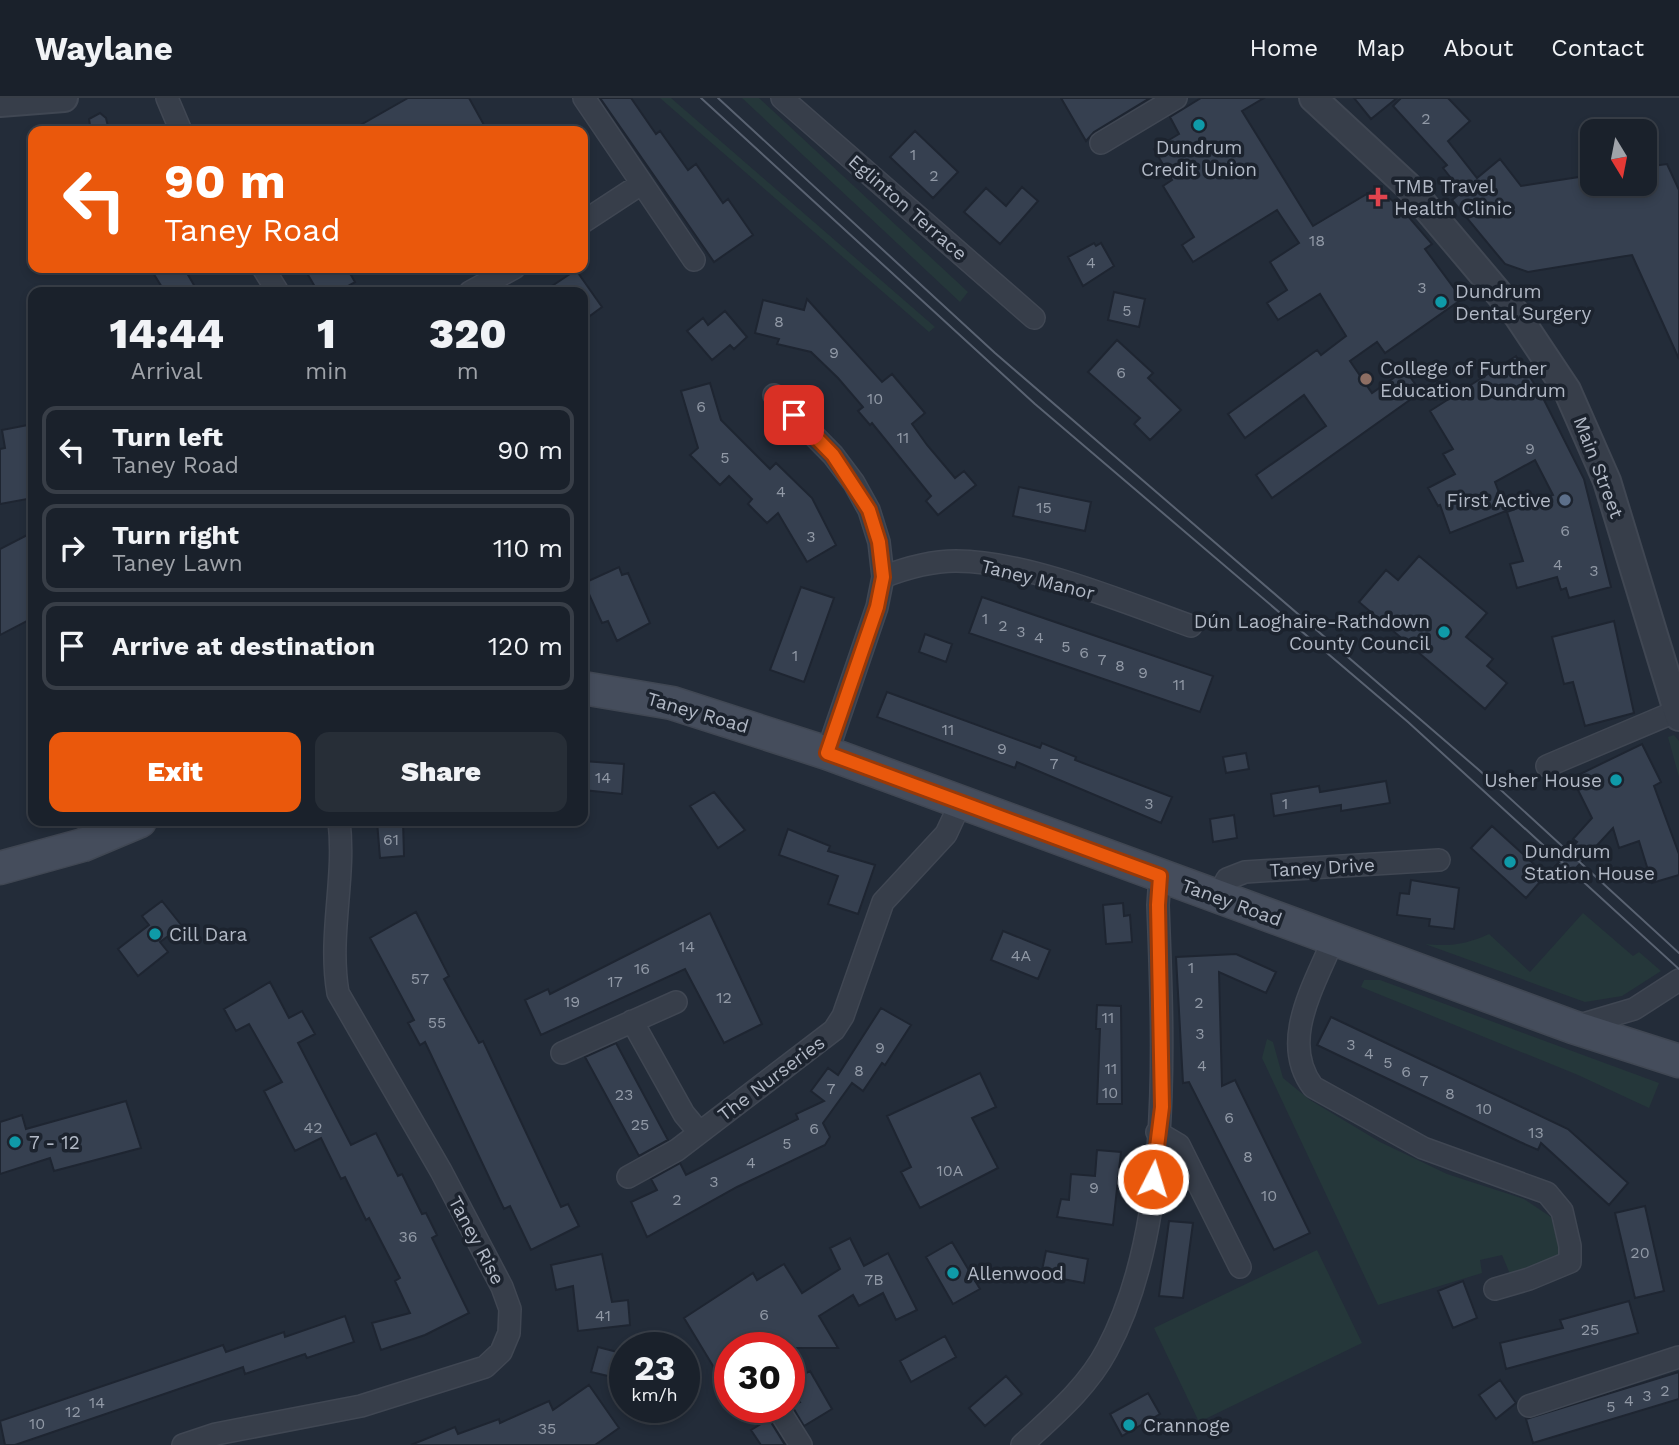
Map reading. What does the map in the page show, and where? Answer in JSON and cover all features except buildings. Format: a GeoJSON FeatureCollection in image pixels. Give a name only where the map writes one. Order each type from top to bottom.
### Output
{"type":"FeatureCollection","features":[{"type":"Feature","properties":{"kind":"main road","name":"Taney Road"},"geometry":{"type":"LineString","coordinates":[[588,689],[672,703],[827,753],[1573,1027],[1670,1057]]}},
{"type":"Feature","properties":{"kind":"main road"},"geometry":{"type":"LineString","coordinates":[[0,868],[83,845],[128,826]]}},
{"type":"Feature","properties":{"kind":"street"},"geometry":{"type":"LineString","coordinates":[[0,103],[64,98]]}},
{"type":"Feature","properties":{"kind":"street"},"geometry":{"type":"LineString","coordinates":[[167,98],[179,126]]}},
{"type":"Feature","properties":{"kind":"street"},"geometry":{"type":"LineString","coordinates":[[584,98],[694,260]]}},
{"type":"Feature","properties":{"kind":"street","name":"Eglinton Terrace"},"geometry":{"type":"LineString","coordinates":[[782,98],[1034,318]]}},
{"type":"Feature","properties":{"kind":"street"},"geometry":{"type":"LineString","coordinates":[[1101,144],[1176,98]]}},
{"type":"Feature","properties":{"kind":"street","name":"Main Street"},"geometry":{"type":"LineString","coordinates":[[1313,98],[1408,186],[1517,315],[1545,353],[1594,446],[1678,714]]}},
{"type":"Feature","properties":{"kind":"street"},"geometry":{"type":"LineString","coordinates":[[588,219],[641,184]]}},
{"type":"Feature","properties":{"kind":"street"},"geometry":{"type":"LineString","coordinates":[[479,287],[505,273]]}},
{"type":"Feature","properties":{"kind":"street"},"geometry":{"type":"LineString","coordinates":[[775,395],[833,455],[854,483],[869,510],[879,542],[883,577],[877,607],[827,753]]}},
{"type":"Feature","properties":{"kind":"street","name":"Taney Manor"},"geometry":{"type":"LineString","coordinates":[[883,577],[930,563],[957,561],[1007,567],[1097,593],[1191,626]]}},
{"type":"Feature","properties":{"kind":"street"},"geometry":{"type":"LineString","coordinates":[[1547,766],[1678,714]]}},
{"type":"Feature","properties":{"kind":"street","name":"The Nurseries"},"geometry":{"type":"LineString","coordinates":[[628,1177],[677,1150],[834,1030],[843,1016],[883,902],[946,834],[960,804]]}},
{"type":"Feature","properties":{"kind":"street","name":"Taney Rise"},"geometry":{"type":"LineString","coordinates":[[183,1445],[216,1434],[361,1406],[485,1367],[502,1352],[509,1333],[510,1309],[502,1287],[441,1171],[338,993],[333,962],[339,826]]}},
{"type":"Feature","properties":{"kind":"street","name":"Taney Drive"},"geometry":{"type":"LineString","coordinates":[[1218,897],[1227,878],[1245,872],[1439,860]]}},
{"type":"Feature","properties":{"kind":"street"},"geometry":{"type":"LineString","coordinates":[[1022,1445],[1084,1387],[1107,1351],[1132,1295],[1146,1230],[1162,1107],[1158,905],[1160,876]]}},
{"type":"Feature","properties":{"kind":"street"},"geometry":{"type":"LineString","coordinates":[[1333,940],[1299,1030],[1297,1057],[1303,1074],[1313,1087],[1423,1148],[1547,1193],[1562,1211],[1570,1246],[1570,1262],[1529,1279],[1495,1289]]}},
{"type":"Feature","properties":{"kind":"street"},"geometry":{"type":"LineString","coordinates":[[1573,1027],[1634,1009],[1679,980]]}},
{"type":"Feature","properties":{"kind":"street"},"geometry":{"type":"LineString","coordinates":[[562,1053],[676,1002]]}},
{"type":"Feature","properties":{"kind":"street","name":"The Nurseries"},"geometry":{"type":"LineString","coordinates":[[632,1021],[684,1114],[699,1132]]}},
{"type":"Feature","properties":{"kind":"street"},"geometry":{"type":"LineString","coordinates":[[1157,1132],[1180,1145],[1240,1267]]}},
{"type":"Feature","properties":{"kind":"street"},"geometry":{"type":"LineString","coordinates":[[1529,1406],[1679,1357]]}},
{"type":"Feature","properties":{"kind":"street"},"geometry":{"type":"LineString","coordinates":[[787,1423],[801,1445]]}},
{"type":"Feature","properties":{"kind":"shaded area"},"geometry":{"type":"Polygon","coordinates":[[[660,98],[671,98],[935,327],[929,332],[660,98]]]}},
{"type":"Feature","properties":{"kind":"shaded area"},"geometry":{"type":"Polygon","coordinates":[[[742,98],[759,98],[968,292],[960,302],[742,98]]]}},
{"type":"Feature","properties":{"kind":"shaded area"},"geometry":{"type":"Polygon","coordinates":[[[1674,735],[1679,741],[1679,777],[1668,737],[1674,735]]]}},
{"type":"Feature","properties":{"kind":"shaded area"},"geometry":{"type":"Polygon","coordinates":[[[1583,913],[1633,956],[1639,952],[1661,971],[1622,996],[1585,1002],[1425,944],[1458,944],[1489,934],[1530,972],[1583,913]]]}},
{"type":"Feature","properties":{"kind":"shaded area"},"geometry":{"type":"Polygon","coordinates":[[[1364,980],[1380,980],[1659,1083],[1649,1108],[1578,1075],[1361,987],[1364,980]]]}},
{"type":"Feature","properties":{"kind":"shaded area"},"geometry":{"type":"Polygon","coordinates":[[[1267,1039],[1273,1042],[1283,1078],[1310,1100],[1380,1142],[1447,1174],[1524,1199],[1551,1217],[1561,1256],[1551,1263],[1510,1274],[1502,1255],[1480,1260],[1482,1273],[1378,1305],[1262,1058],[1267,1039]]]}},
{"type":"Feature","properties":{"kind":"shaded area"},"geometry":{"type":"Polygon","coordinates":[[[1317,1250],[1362,1343],[1199,1422],[1154,1328],[1317,1250]]]}},
{"type":"Feature","properties":{"kind":"tram line"},"geometry":{"type":"LineString","coordinates":[[701,98],[1035,404],[1408,722],[1679,969]]}},
{"type":"Feature","properties":{"kind":"tram line"},"geometry":{"type":"LineString","coordinates":[[718,98],[995,353],[1479,770],[1679,953]]}},
{"type":"Feature","properties":{"kind":"place","name":"Dundrum Credit Union"},"geometry":{"type":"Point","coordinates":[1199,125]}},
{"type":"Feature","properties":{"kind":"place","name":"TMB Travel Health Clinic"},"geometry":{"type":"Point","coordinates":[1378,197]}},
{"type":"Feature","properties":{"kind":"place","name":"Dundrum Dental Surgery"},"geometry":{"type":"Point","coordinates":[1441,302]}},
{"type":"Feature","properties":{"kind":"place","name":"College of Further Education Dundrum"},"geometry":{"type":"Point","coordinates":[1366,379]}},
{"type":"Feature","properties":{"kind":"place","name":"First Active"},"geometry":{"type":"Point","coordinates":[1565,500]}},
{"type":"Feature","properties":{"kind":"place","name":"Dún Laoghaire-Rathdown County Council"},"geometry":{"type":"Point","coordinates":[1444,632]}},
{"type":"Feature","properties":{"kind":"place","name":"Usher House"},"geometry":{"type":"Point","coordinates":[1616,780]}},
{"type":"Feature","properties":{"kind":"place","name":"Dundrum Station House"},"geometry":{"type":"Point","coordinates":[1510,862]}},
{"type":"Feature","properties":{"kind":"place","name":"Cill Dara"},"geometry":{"type":"Point","coordinates":[155,934]}},
{"type":"Feature","properties":{"kind":"place","name":"7 - 12"},"geometry":{"type":"Point","coordinates":[15,1142]}},
{"type":"Feature","properties":{"kind":"place","name":"Allenwood"},"geometry":{"type":"Point","coordinates":[953,1273]}},
{"type":"Feature","properties":{"kind":"place","name":"Crannoge"},"geometry":{"type":"Point","coordinates":[1129,1425]}},
{"type":"Feature","properties":{"kind":"route"},"geometry":{"type":"LineString","coordinates":[[794,415],[833,455],[854,483],[869,510],[879,542],[883,577],[877,607],[827,753],[1160,876],[1158,905],[1162,1107],[1153,1179]]}}]}
